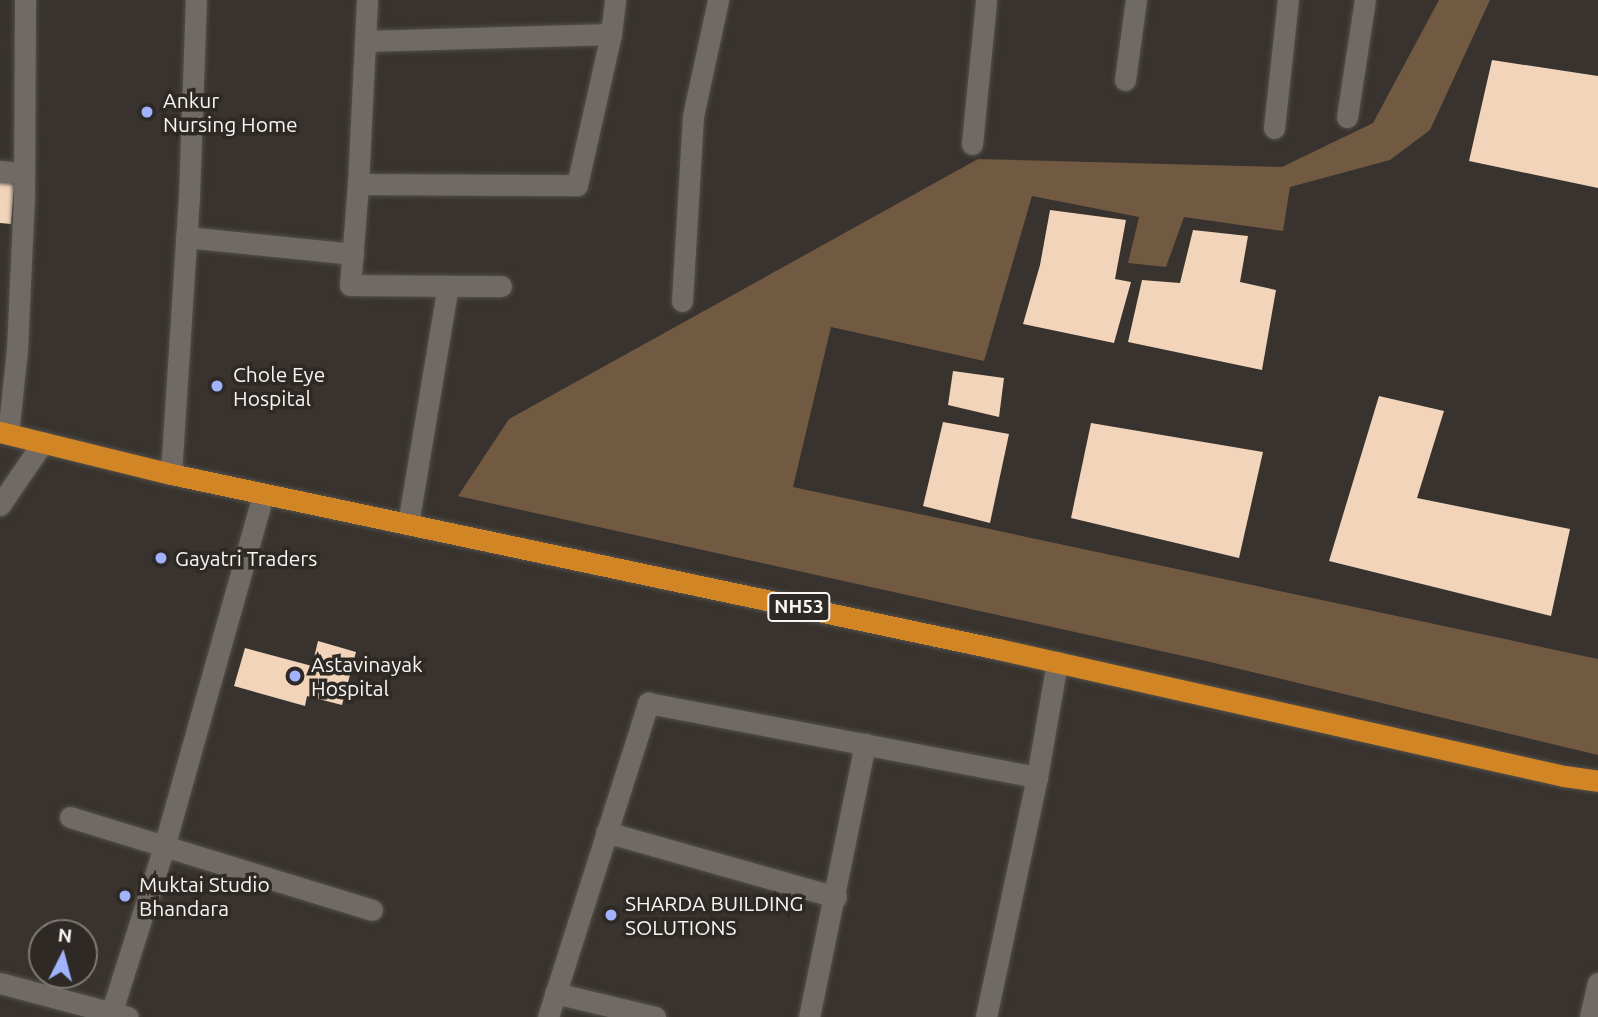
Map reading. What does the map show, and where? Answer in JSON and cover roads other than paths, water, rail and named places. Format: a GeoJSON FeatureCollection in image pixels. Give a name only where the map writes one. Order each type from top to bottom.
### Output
{"type":"FeatureCollection","features":[{"type":"Feature","properties":{"kind":"highway","name":"NH53"},"geometry":{"type":"LineString","coordinates":[[4,433],[171,474],[1057,662],[1598,781]]}},
{"type":"Feature","properties":{"kind":"street"},"geometry":{"type":"LineString","coordinates":[[4,433],[17,350],[24,173],[25,0]]}},
{"type":"Feature","properties":{"kind":"street"},"geometry":{"type":"LineString","coordinates":[[171,474],[186,237],[196,0]]}},
{"type":"Feature","properties":{"kind":"street"},"geometry":{"type":"LineString","coordinates":[[367,0],[351,285],[501,286]]}},
{"type":"Feature","properties":{"kind":"street"},"geometry":{"type":"LineString","coordinates":[[358,184],[577,185],[611,34],[615,0]]}},
{"type":"Feature","properties":{"kind":"street"},"geometry":{"type":"LineString","coordinates":[[681,301],[693,116],[718,0]]}},
{"type":"Feature","properties":{"kind":"street"},"geometry":{"type":"LineString","coordinates":[[972,144],[986,0]]}},
{"type":"Feature","properties":{"kind":"street"},"geometry":{"type":"LineString","coordinates":[[1125,80],[1136,0]]}},
{"type":"Feature","properties":{"kind":"street"},"geometry":{"type":"LineString","coordinates":[[1274,128],[1288,0]]}},
{"type":"Feature","properties":{"kind":"street"},"geometry":{"type":"LineString","coordinates":[[1347,117],[1365,0]]}},
{"type":"Feature","properties":{"kind":"street"},"geometry":{"type":"LineString","coordinates":[[366,41],[611,34]]}},
{"type":"Feature","properties":{"kind":"street"},"geometry":{"type":"LineString","coordinates":[[0,171],[24,173]]}},
{"type":"Feature","properties":{"kind":"street"},"geometry":{"type":"LineString","coordinates":[[186,237],[353,254]]}},
{"type":"Feature","properties":{"kind":"street"},"geometry":{"type":"LineString","coordinates":[[408,524],[449,285]]}},
{"type":"Feature","properties":{"kind":"street"},"geometry":{"type":"LineString","coordinates":[[0,505],[43,442]]}},
{"type":"Feature","properties":{"kind":"street"},"geometry":{"type":"LineString","coordinates":[[0,983],[116,1015],[263,494]]}},
{"type":"Feature","properties":{"kind":"street"},"geometry":{"type":"LineString","coordinates":[[986,1017],[1037,776],[1057,662]]}},
{"type":"Feature","properties":{"kind":"street"},"geometry":{"type":"LineString","coordinates":[[548,1017],[648,703],[1037,776]]}},
{"type":"Feature","properties":{"kind":"street"},"geometry":{"type":"LineString","coordinates":[[809,1017],[836,897],[865,744]]}},
{"type":"Feature","properties":{"kind":"street"},"geometry":{"type":"LineString","coordinates":[[70,817],[372,910]]}},
{"type":"Feature","properties":{"kind":"street"},"geometry":{"type":"LineString","coordinates":[[606,832],[836,897]]}},
{"type":"Feature","properties":{"kind":"street"},"geometry":{"type":"LineString","coordinates":[[1590,1017],[1598,983]]}},
{"type":"Feature","properties":{"kind":"street"},"geometry":{"type":"LineString","coordinates":[[555,993],[655,1017]]}},
{"type":"Feature","properties":{"kind":"place","name":"Ankur Nursing Home"},"geometry":{"type":"Point","coordinates":[147,112]}},
{"type":"Feature","properties":{"kind":"place","name":"Chole Eye Hospital"},"geometry":{"type":"Point","coordinates":[217,386]}},
{"type":"Feature","properties":{"kind":"place","name":"Gayatri Traders"},"geometry":{"type":"Point","coordinates":[161,558]}},
{"type":"Feature","properties":{"kind":"place","name":"Astavinayak Hospital"},"geometry":{"type":"Point","coordinates":[295,676]}},
{"type":"Feature","properties":{"kind":"place","name":"Muktai Studio Bhandara"},"geometry":{"type":"Point","coordinates":[125,896]}},
{"type":"Feature","properties":{"kind":"place","name":"SHARDA BUILDING SOLUTIONS"},"geometry":{"type":"Point","coordinates":[611,915]}}]}
